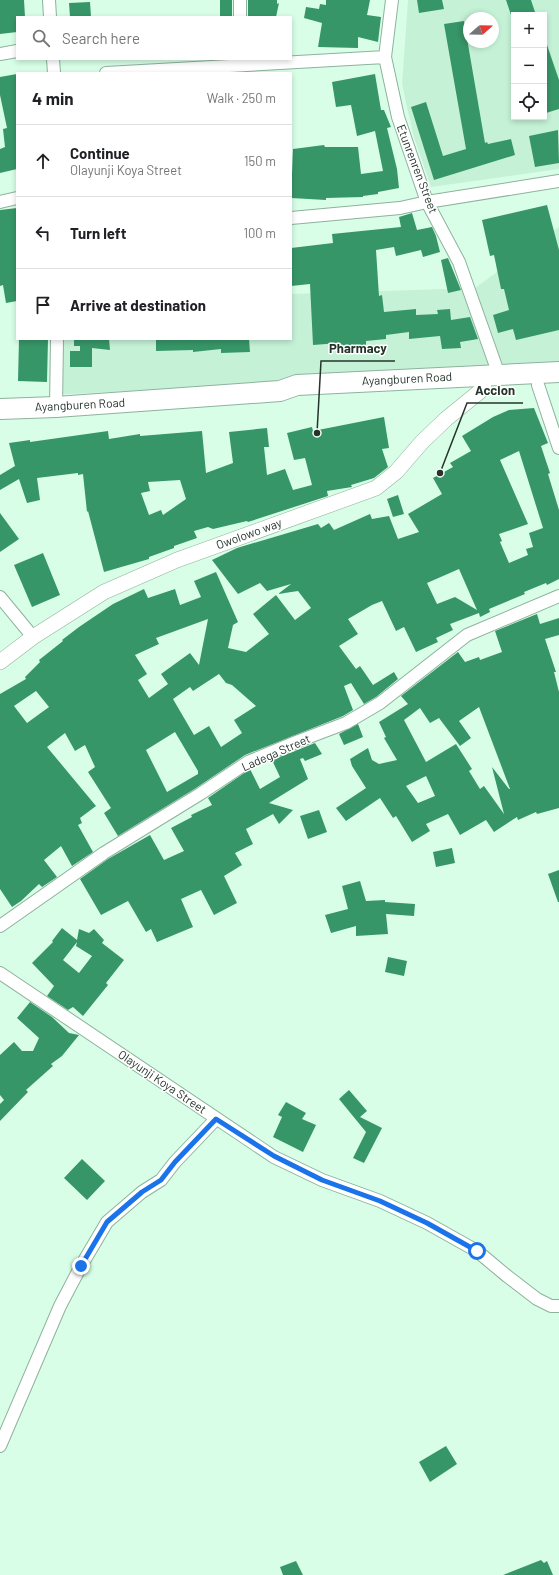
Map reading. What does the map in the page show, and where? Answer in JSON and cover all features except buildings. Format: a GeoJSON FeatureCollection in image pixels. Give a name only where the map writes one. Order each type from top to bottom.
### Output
{"type":"FeatureCollection","features":[{"type":"Feature","properties":{"kind":"main road","name":"Ayangburen Road"},"geometry":{"type":"LineString","coordinates":[[280,391],[297,384],[559,372]]}},
{"type":"Feature","properties":{"kind":"main road","name":"Ayangburen Road"},"geometry":{"type":"LineString","coordinates":[[0,409],[56,407],[280,391],[300,396],[559,384]]}},
{"type":"Feature","properties":{"kind":"street"},"geometry":{"type":"LineString","coordinates":[[49,0],[50,16]]}},
{"type":"Feature","properties":{"kind":"street"},"geometry":{"type":"LineString","coordinates":[[240,0],[240,16]]}},
{"type":"Feature","properties":{"kind":"street","name":"Etunrenren Street"},"geometry":{"type":"LineString","coordinates":[[392,0],[385,57],[398,118],[427,202],[459,262],[499,375]]}},
{"type":"Feature","properties":{"kind":"street"},"geometry":{"type":"LineString","coordinates":[[0,54],[16,51]]}},
{"type":"Feature","properties":{"kind":"street"},"geometry":{"type":"LineString","coordinates":[[118,72],[241,62],[385,57]]}},
{"type":"Feature","properties":{"kind":"street"},"geometry":{"type":"LineString","coordinates":[[53,60],[54,72]]}},
{"type":"Feature","properties":{"kind":"street"},"geometry":{"type":"LineString","coordinates":[[292,218],[400,208],[427,202],[559,181]]}},
{"type":"Feature","properties":{"kind":"street"},"geometry":{"type":"LineString","coordinates":[[0,202],[16,198]]}},
{"type":"Feature","properties":{"kind":"street"},"geometry":{"type":"LineString","coordinates":[[56,407],[57,340]]}},
{"type":"Feature","properties":{"kind":"street"},"geometry":{"type":"LineString","coordinates":[[538,385],[559,448]]}},
{"type":"Feature","properties":{"kind":"street","name":"Owolowo way"},"geometry":{"type":"LineString","coordinates":[[0,662],[33,637],[104,592],[177,560],[376,488],[396,472],[422,442],[446,419],[484,388]]}},
{"type":"Feature","properties":{"kind":"street","name":"Ladega Street"},"geometry":{"type":"LineString","coordinates":[[0,926],[104,853],[200,794],[248,762],[346,723],[380,703],[467,635],[559,596]]}},
{"type":"Feature","properties":{"kind":"street"},"geometry":{"type":"LineString","coordinates":[[0,597],[33,637]]}},
{"type":"Feature","properties":{"kind":"street","name":"Olayunji Koya Street"},"geometry":{"type":"LineString","coordinates":[[0,973],[216,1119],[274,1156],[322,1180],[380,1201],[427,1223],[477,1251],[537,1299],[551,1306],[559,1306]]}},
{"type":"Feature","properties":{"kind":"street"},"geometry":{"type":"LineString","coordinates":[[0,1446],[60,1306],[81,1266],[107,1222],[142,1192],[161,1180],[175,1162],[216,1119]]}},
{"type":"Feature","properties":{"kind":"shaded area"},"geometry":{"type":"Polygon","coordinates":[[[408,0],[559,0],[559,169],[431,187],[413,134],[402,84],[408,0]]]}},
{"type":"Feature","properties":{"kind":"shaded area"},"geometry":{"type":"Polygon","coordinates":[[[559,227],[559,370],[49,395],[50,340],[292,340],[292,294],[475,288],[559,227]]]}},
{"type":"Feature","properties":{"kind":"place","name":"Pharmacy"},"geometry":{"type":"Point","coordinates":[317,433]}},
{"type":"Feature","properties":{"kind":"place","name":"Accion"},"geometry":{"type":"Point","coordinates":[440,473]}},
{"type":"Feature","properties":{"kind":"route"},"geometry":{"type":"LineString","coordinates":[[81,1266],[107,1222],[142,1192],[161,1180],[175,1162],[216,1119],[274,1156],[322,1180],[380,1201],[427,1223],[477,1251]]}}]}
